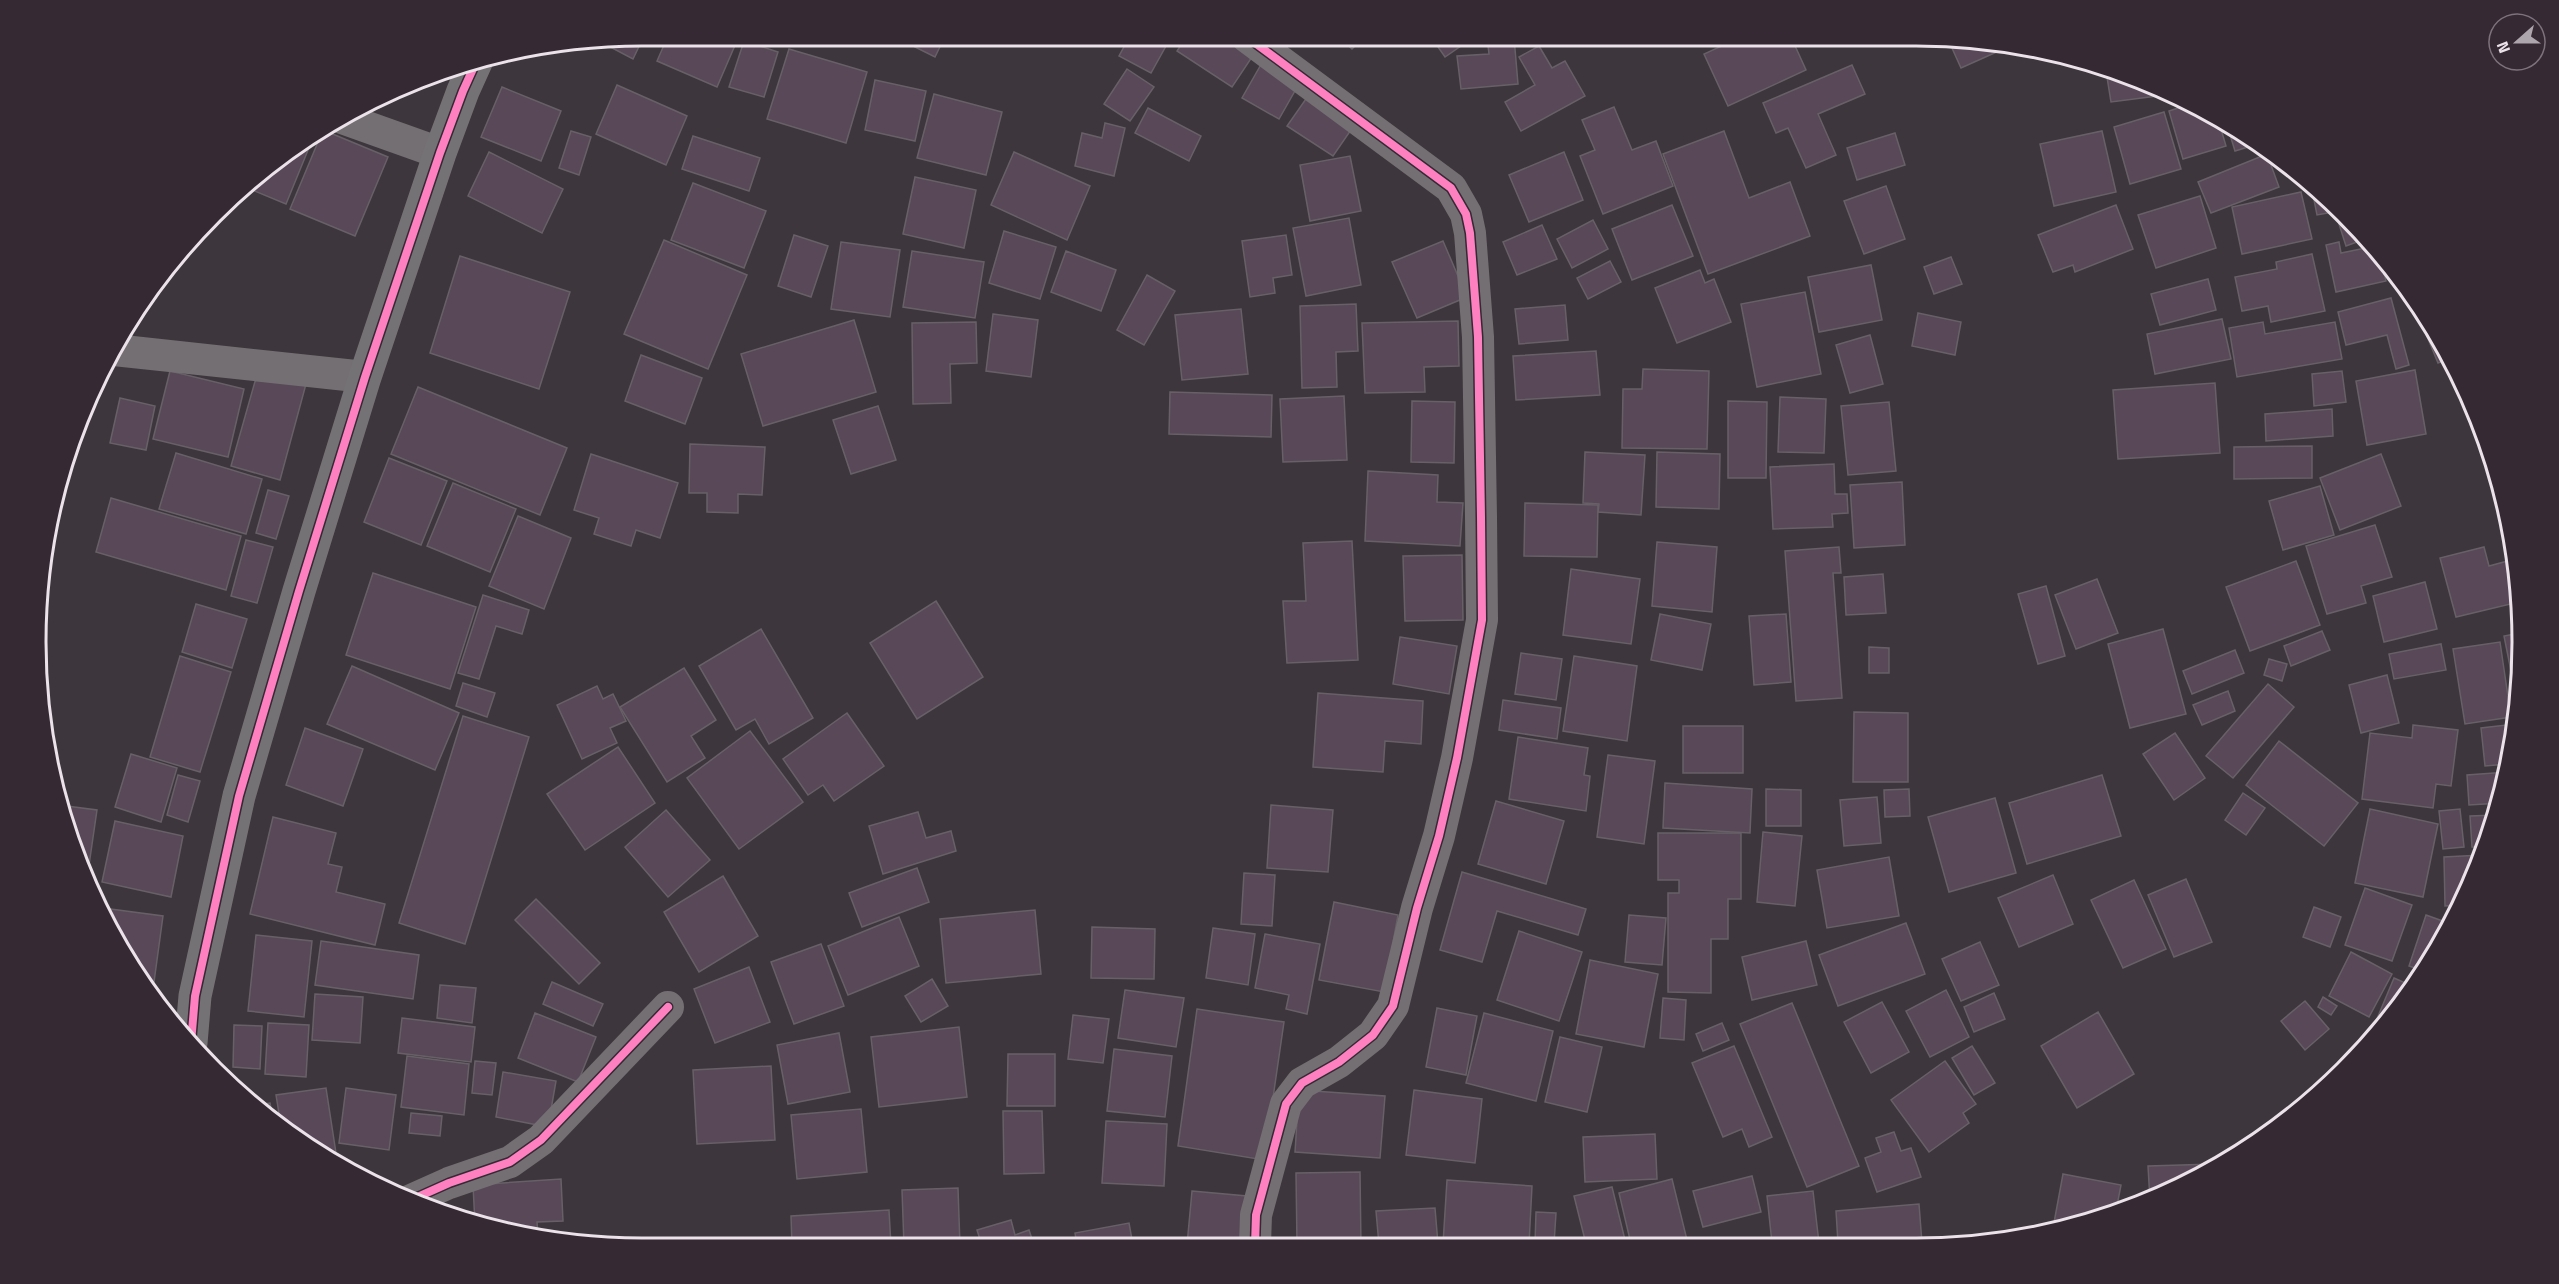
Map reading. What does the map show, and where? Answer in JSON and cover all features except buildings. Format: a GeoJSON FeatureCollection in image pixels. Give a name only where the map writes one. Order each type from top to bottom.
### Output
{"type":"FeatureCollection","features":[{"type":"Feature","properties":{"kind":"street"},"geometry":{"type":"LineString","coordinates":[[1255,1238],[1256,1215],[1286,1104],[1302,1083],[1339,1062],[1374,1035],[1393,1006],[1439,836],[1457,758],[1482,620],[1478,337],[1470,232],[1466,214],[1451,188],[1259,46]]}},
{"type":"Feature","properties":{"kind":"street"},"geometry":{"type":"LineString","coordinates":[[192,1032],[195,996],[239,796],[298,591],[365,376],[440,153],[472,72]]}},
{"type":"Feature","properties":{"kind":"street"},"geometry":{"type":"LineString","coordinates":[[352,122],[440,153]]}},
{"type":"Feature","properties":{"kind":"street"},"geometry":{"type":"LineString","coordinates":[[122,351],[365,376]]}},
{"type":"Feature","properties":{"kind":"street"},"geometry":{"type":"LineString","coordinates":[[422,1195],[510,1161],[541,1140],[668,1007]]}},
{"type":"Feature","properties":{"kind":"cycle path"},"geometry":{"type":"LineString","coordinates":[[1255,1238],[1256,1215],[1286,1104],[1302,1083],[1339,1062],[1373,1035],[1393,1006],[1417,908],[1439,836],[1457,758],[1482,620],[1478,337],[1470,233],[1466,214],[1451,188],[1259,46]]}},
{"type":"Feature","properties":{"kind":"cycle path"},"geometry":{"type":"LineString","coordinates":[[192,1032],[195,996],[239,796],[365,377],[440,153],[472,72]]}},
{"type":"Feature","properties":{"kind":"cycle path"},"geometry":{"type":"LineString","coordinates":[[422,1195],[449,1183],[510,1162],[541,1140],[668,1007]]}}]}
